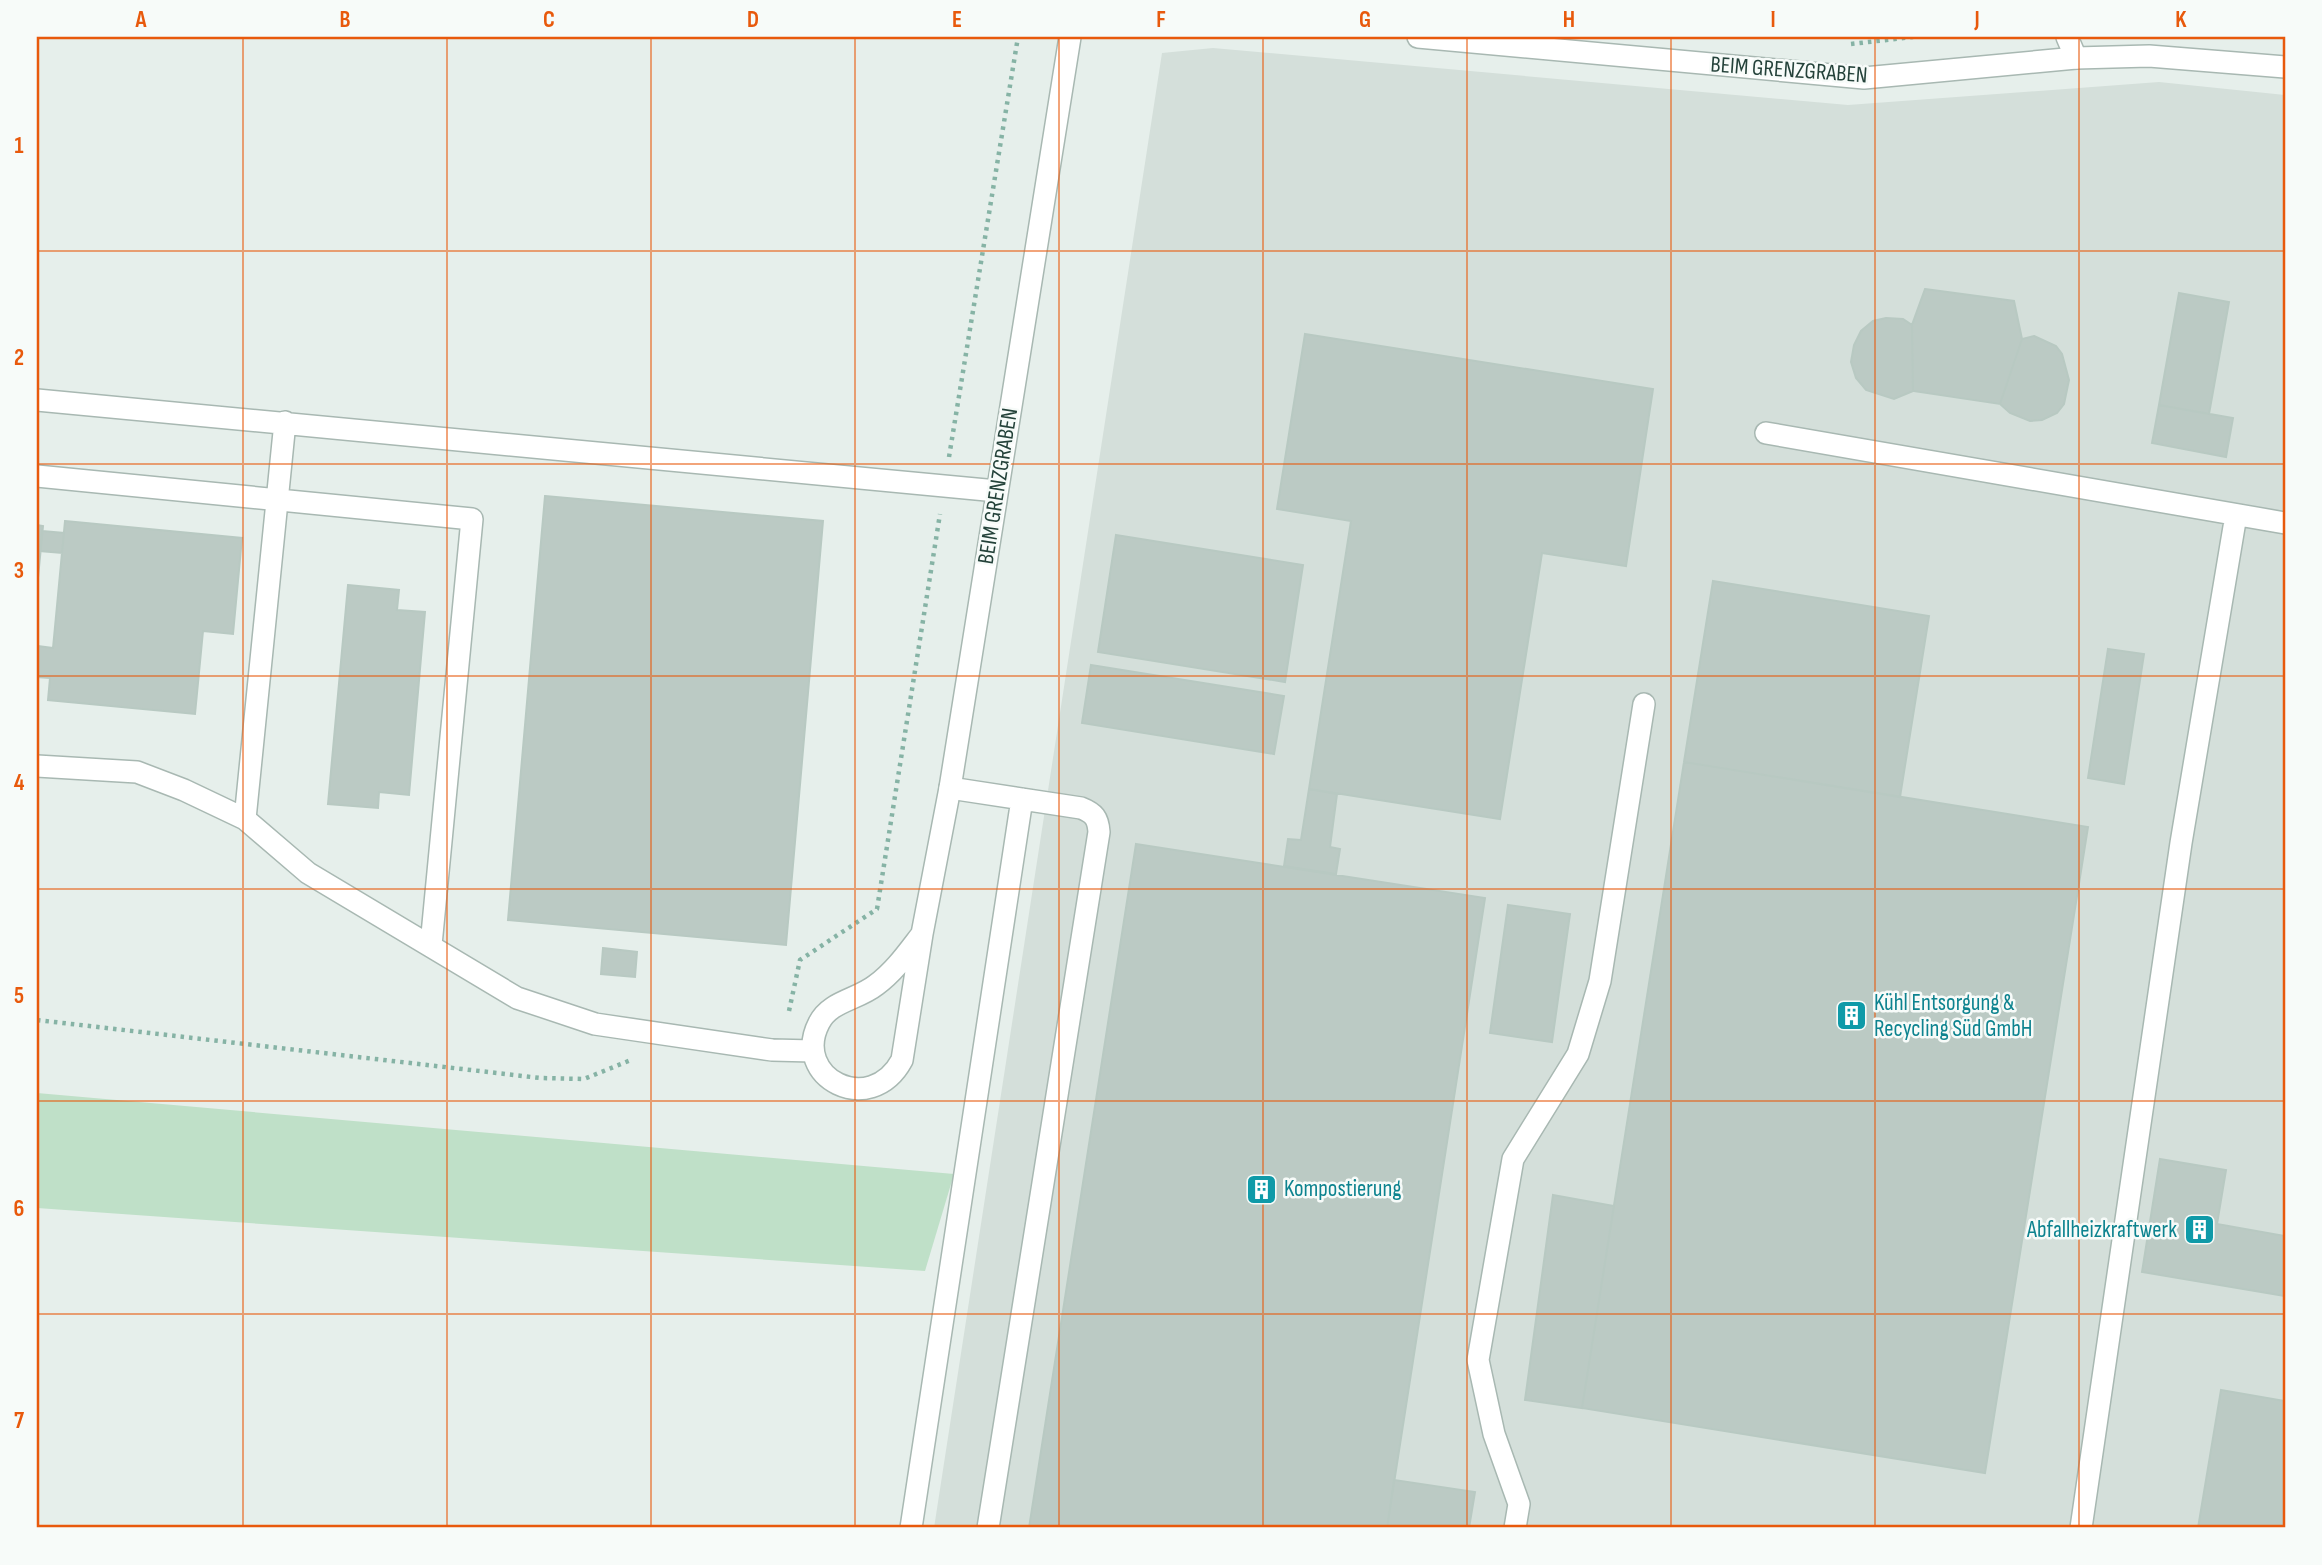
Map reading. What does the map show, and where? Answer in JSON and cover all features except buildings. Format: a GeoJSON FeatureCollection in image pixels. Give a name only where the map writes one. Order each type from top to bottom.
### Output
{"type":"FeatureCollection","features":[{"type":"Feature","properties":{"kind":"street","name":"BEIM GRENZGRABEN"},"geometry":{"type":"LineString","coordinates":[[922,934],[895,968],[874,987],[829,1010],[814,1036],[813,1051],[827,1077],[839,1086],[869,1089],[883,1084],[895,1074],[907,1045],[922,934],[950,788],[1070,37]]}},
{"type":"Feature","properties":{"kind":"street","name":"BEIM GRENZGRABEN"},"geometry":{"type":"LineString","coordinates":[[1418,37],[1864,78],[2076,58],[2149,56],[2285,67]]}},
{"type":"Feature","properties":{"kind":"street"},"geometry":{"type":"LineString","coordinates":[[2067,37],[2076,58]]}},
{"type":"Feature","properties":{"kind":"street"},"geometry":{"type":"LineString","coordinates":[[37,400],[997,491]]}},
{"type":"Feature","properties":{"kind":"street"},"geometry":{"type":"LineString","coordinates":[[245,819],[285,422]]}},
{"type":"Feature","properties":{"kind":"street"},"geometry":{"type":"LineString","coordinates":[[1766,433],[2285,523]]}},
{"type":"Feature","properties":{"kind":"street"},"geometry":{"type":"LineString","coordinates":[[37,475],[472,519],[430,945]]}},
{"type":"Feature","properties":{"kind":"street"},"geometry":{"type":"LineString","coordinates":[[2081,1528],[2180,843],[2236,515]]}},
{"type":"Feature","properties":{"kind":"street"},"geometry":{"type":"LineString","coordinates":[[1515,1528],[1519,1504],[1494,1434],[1478,1360],[1513,1159],[1578,1054],[1600,981],[1644,704]]}},
{"type":"Feature","properties":{"kind":"street"},"geometry":{"type":"LineString","coordinates":[[37,766],[137,772],[184,790],[245,819],[308,873],[517,998],[595,1024],[813,1051]]}},
{"type":"Feature","properties":{"kind":"street"},"geometry":{"type":"LineString","coordinates":[[950,788],[1092,813],[1098,821],[1099,832],[988,1528]]}},
{"type":"Feature","properties":{"kind":"street"},"geometry":{"type":"LineString","coordinates":[[911,1528],[1022,799]]}},
{"type":"Feature","properties":{"kind":"path"},"geometry":{"type":"LineString","coordinates":[[781,1049],[800,960],[877,909],[1018,37]]}},
{"type":"Feature","properties":{"kind":"path"},"geometry":{"type":"LineString","coordinates":[[37,1020],[551,1078],[584,1079],[629,1062],[656,1033]]}},
{"type":"Feature","properties":{"kind":"shaded area"},"geometry":{"type":"Polygon","coordinates":[[[1213,48],[1848,105],[2159,82],[2285,95],[2285,1528],[934,1528],[1162,53],[1213,48]]]}},
{"type":"Feature","properties":{"kind":"green space"},"geometry":{"type":"Polygon","coordinates":[[[37,1093],[954,1174],[925,1271],[37,1208],[37,1093]]]}},
{"type":"Feature","properties":{"kind":"place","name":"Kühl Entsorgung & Recycling Süd GmbH"},"geometry":{"type":"Point","coordinates":[1851,1016]}},
{"type":"Feature","properties":{"kind":"place","name":"Kompostierung"},"geometry":{"type":"Point","coordinates":[1261,1189]}},
{"type":"Feature","properties":{"kind":"place","name":"Abfallheizkraftwerk"},"geometry":{"type":"Point","coordinates":[2200,1230]}}]}
